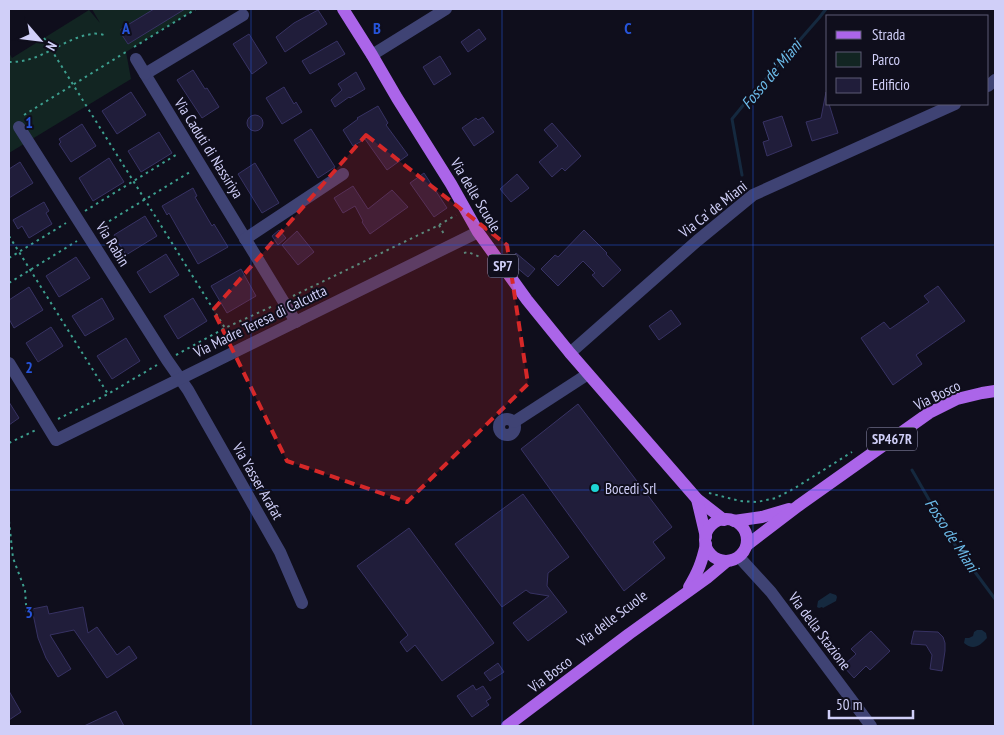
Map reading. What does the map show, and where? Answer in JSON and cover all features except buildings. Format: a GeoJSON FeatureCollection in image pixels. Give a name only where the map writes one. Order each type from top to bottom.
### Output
{"type":"FeatureCollection","features":[{"type":"Feature","properties":{"kind":"main road","name":"Via delle Scuole"},"geometry":{"type":"LineString","coordinates":[[343,9],[451,184],[478,232],[527,300],[570,353],[697,499],[729,520]]}},
{"type":"Feature","properties":{"kind":"main road","name":"Via Bosco"},"geometry":{"type":"LineString","coordinates":[[507,726],[726,562],[739,557],[747,545],[798,506],[929,414],[957,399],[995,391]]}},
{"type":"Feature","properties":{"kind":"main road","name":"Via delle Scuole"},"geometry":{"type":"LineString","coordinates":[[697,499],[706,541]]}},
{"type":"Feature","properties":{"kind":"main road","name":"Via Bosco"},"geometry":{"type":"LineString","coordinates":[[685,594],[703,560],[708,530],[718,521],[762,517],[798,506]]}},
{"type":"Feature","properties":{"kind":"main road"},"geometry":{"type":"LineString","coordinates":[[729,520],[742,526],[746,532],[747,545]]}},
{"type":"Feature","properties":{"kind":"main road"},"geometry":{"type":"LineString","coordinates":[[706,541],[708,551],[719,560],[726,562]]}},
{"type":"Feature","properties":{"kind":"street"},"geometry":{"type":"LineString","coordinates":[[372,55],[446,9]]}},
{"type":"Feature","properties":{"kind":"street"},"geometry":{"type":"LineString","coordinates":[[145,74],[243,15]]}},
{"type":"Feature","properties":{"kind":"street","name":"Via Caduti di Nassiriya"},"geometry":{"type":"LineString","coordinates":[[136,59],[296,322]]}},
{"type":"Feature","properties":{"kind":"street","name":"Via Ca' de Miani"},"geometry":{"type":"LineString","coordinates":[[570,353],[697,241],[753,195],[953,105]]}},
{"type":"Feature","properties":{"kind":"street","name":"Via Rabin"},"geometry":{"type":"LineString","coordinates":[[21,121],[76,217],[167,360],[181,378]]}},
{"type":"Feature","properties":{"kind":"street"},"geometry":{"type":"LineString","coordinates":[[246,239],[343,174]]}},
{"type":"Feature","properties":{"kind":"street","name":"Via Madre Teresa di Calcutta"},"geometry":{"type":"LineString","coordinates":[[47,424],[56,440],[478,232]]}},
{"type":"Feature","properties":{"kind":"street"},"geometry":{"type":"LineString","coordinates":[[9,363],[47,424]]}},
{"type":"Feature","properties":{"kind":"street"},"geometry":{"type":"LineString","coordinates":[[514,422],[588,374]]}},
{"type":"Feature","properties":{"kind":"street","name":"Via Yasser Arafat"},"geometry":{"type":"LineString","coordinates":[[181,378],[280,552],[302,603]]}},
{"type":"Feature","properties":{"kind":"street","name":"Via della Stazione"},"geometry":{"type":"LineString","coordinates":[[739,557],[771,592],[871,726]]}},
{"type":"Feature","properties":{"kind":"path"},"geometry":{"type":"LineString","coordinates":[[21,121],[73,85],[196,9]]}},
{"type":"Feature","properties":{"kind":"path"},"geometry":{"type":"LineString","coordinates":[[9,62],[16,63],[35,58],[93,33],[104,35]]}},
{"type":"Feature","properties":{"kind":"path"},"geometry":{"type":"LineString","coordinates":[[44,38],[225,328]]}},
{"type":"Feature","properties":{"kind":"path"},"geometry":{"type":"LineString","coordinates":[[9,258],[189,147]]}},
{"type":"Feature","properties":{"kind":"path"},"geometry":{"type":"LineString","coordinates":[[9,283],[201,166]]}},
{"type":"Feature","properties":{"kind":"path"},"geometry":{"type":"LineString","coordinates":[[9,444],[108,394],[225,328],[439,225]]}},
{"type":"Feature","properties":{"kind":"path"},"geometry":{"type":"LineString","coordinates":[[9,236],[108,394]]}},
{"type":"Feature","properties":{"kind":"path"},"geometry":{"type":"LineString","coordinates":[[697,499],[709,493],[740,501],[757,502],[776,498],[859,447]]}},
{"type":"Feature","properties":{"kind":"path"},"geometry":{"type":"LineString","coordinates":[[9,521],[13,558],[25,590],[28,619]]}},
{"type":"Feature","properties":{"kind":"highlighted area"},"geometry":{"type":"Polygon","coordinates":[[[366,135],[507,245],[528,384],[407,502],[287,461],[213,310],[366,135]]]}},
{"type":"Feature","properties":{"kind":"green space"},"geometry":{"type":"Polygon","coordinates":[[[92,9],[196,9],[126,52],[131,79],[9,153],[9,53],[12,58],[89,10],[100,23],[92,9]]]}},
{"type":"Feature","properties":{"kind":"water"},"geometry":{"type":"Polygon","coordinates":[[[830,593],[836,595],[836,601],[823,608],[817,607],[818,601],[830,593]]]}},
{"type":"Feature","properties":{"kind":"water"},"geometry":{"type":"Polygon","coordinates":[[[977,630],[982,630],[986,633],[987,638],[979,645],[973,647],[964,643],[965,638],[973,636],[977,630]]]}},
{"type":"Feature","properties":{"kind":"waterway","name":"Fosso de' Miani"},"geometry":{"type":"LineString","coordinates":[[742,175],[732,119],[826,9]]}},
{"type":"Feature","properties":{"kind":"waterway","name":"Fosso de' Miani"},"geometry":{"type":"LineString","coordinates":[[912,470],[955,545],[995,599]]}},
{"type":"Feature","properties":{"kind":"place","name":"Bocedi Srl"},"geometry":{"type":"Point","coordinates":[595,488]}}]}
